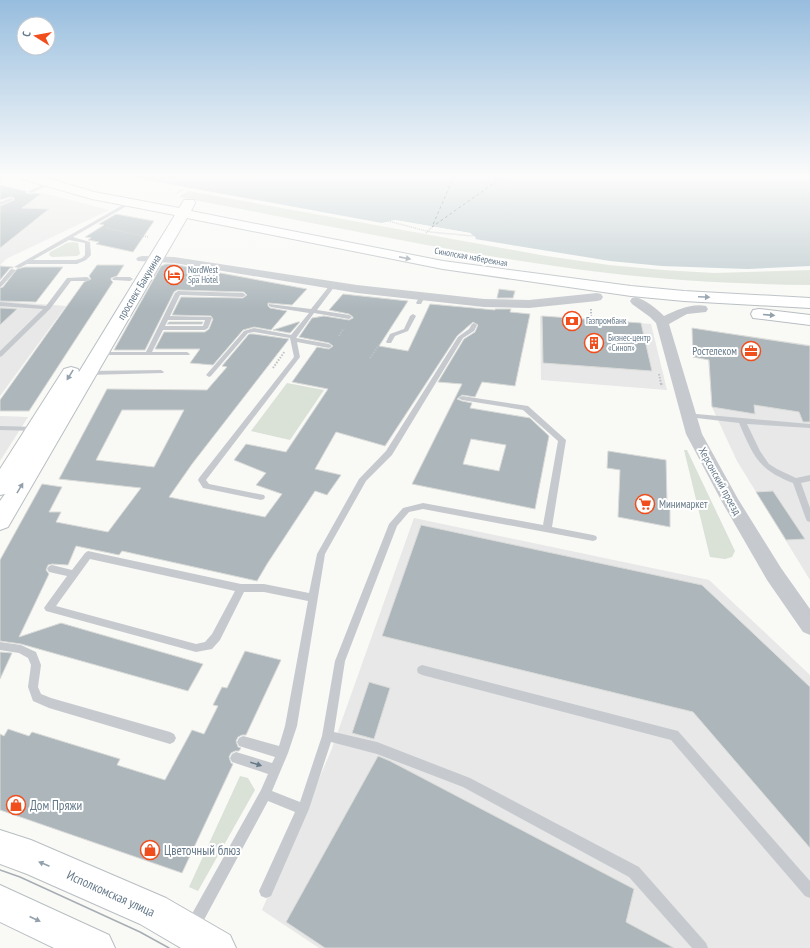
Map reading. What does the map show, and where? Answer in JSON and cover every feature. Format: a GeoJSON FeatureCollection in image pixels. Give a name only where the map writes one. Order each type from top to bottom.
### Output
{"type":"FeatureCollection","features":[{"type":"Feature","properties":{"kind":"main road","name":"проспект Бакунина"},"geometry":{"type":"LineString","coordinates":[[0,521],[99,354],[149,259],[174,220]]}},
{"type":"Feature","properties":{"kind":"main road","name":"Синопская набережная"},"geometry":{"type":"LineString","coordinates":[[234,220],[443,265],[631,291],[684,296],[810,303]]}},
{"type":"Feature","properties":{"kind":"main road","name":"Синопская набережная"},"geometry":{"type":"LineString","coordinates":[[248,220],[534,268],[666,284],[810,291]]}},
{"type":"Feature","properties":{"kind":"main road","name":"проспект Бакунина"},"geometry":{"type":"LineString","coordinates":[[0,487],[36,429],[123,279],[149,259]]}},
{"type":"Feature","properties":{"kind":"main road","name":"Синопская набережная"},"geometry":{"type":"LineString","coordinates":[[443,265],[469,274],[506,282],[597,297],[810,320]]}},
{"type":"Feature","properties":{"kind":"main road","name":"Исполкомская улица"},"geometry":{"type":"LineString","coordinates":[[0,847],[31,858],[153,911],[197,941]]}},
{"type":"Feature","properties":{"kind":"main road"},"geometry":{"type":"LineString","coordinates":[[0,903],[96,948]]}},
{"type":"Feature","properties":{"kind":"street","name":"Синопская набережная"},"geometry":{"type":"LineString","coordinates":[[149,259],[174,260],[230,272],[421,300],[484,306],[529,304],[597,297]]}},
{"type":"Feature","properties":{"kind":"street"},"geometry":{"type":"LineString","coordinates":[[636,301],[655,314],[662,322],[684,311],[702,309]]}},
{"type":"Feature","properties":{"kind":"street","name":"Херсонский проезд"},"geometry":{"type":"LineString","coordinates":[[662,322],[694,434],[731,502],[774,574],[810,626]]}},
{"type":"Feature","properties":{"kind":"lane"},"geometry":{"type":"LineString","coordinates":[[0,285],[15,268],[99,220]]}},
{"type":"Feature","properties":{"kind":"lane"},"geometry":{"type":"LineString","coordinates":[[25,262],[77,262],[84,259],[88,255],[87,242],[68,238]]}},
{"type":"Feature","properties":{"kind":"lane"},"geometry":{"type":"LineString","coordinates":[[0,355],[48,308],[69,279],[87,279]]}},
{"type":"Feature","properties":{"kind":"lane"},"geometry":{"type":"LineString","coordinates":[[261,497],[206,486],[202,480],[297,357],[293,338],[332,286]]}},
{"type":"Feature","properties":{"kind":"lane"},"geometry":{"type":"LineString","coordinates":[[209,294],[214,287]]}},
{"type":"Feature","properties":{"kind":"lane"},"geometry":{"type":"LineString","coordinates":[[148,354],[178,293],[243,295]]}},
{"type":"Feature","properties":{"kind":"lane"},"geometry":{"type":"LineString","coordinates":[[0,304],[48,308]]}},
{"type":"Feature","properties":{"kind":"lane"},"geometry":{"type":"LineString","coordinates":[[271,305],[349,318]]}},
{"type":"Feature","properties":{"kind":"lane"},"geometry":{"type":"LineString","coordinates":[[389,342],[392,335],[406,330],[413,316]]}},
{"type":"Feature","properties":{"kind":"lane"},"geometry":{"type":"LineString","coordinates":[[160,328],[205,328],[209,318],[166,318]]}},
{"type":"Feature","properties":{"kind":"lane"},"geometry":{"type":"LineString","coordinates":[[197,941],[265,794],[282,753],[291,726],[321,554],[363,480],[389,453],[461,337],[472,330],[474,325]]}},
{"type":"Feature","properties":{"kind":"lane"},"geometry":{"type":"LineString","coordinates":[[209,375],[246,332],[254,330],[329,346]]}},
{"type":"Feature","properties":{"kind":"lane"},"geometry":{"type":"LineString","coordinates":[[99,354],[187,354]]}},
{"type":"Feature","properties":{"kind":"lane"},"geometry":{"type":"LineString","coordinates":[[88,373],[162,372]]}},
{"type":"Feature","properties":{"kind":"lane"},"geometry":{"type":"LineString","coordinates":[[462,398],[525,408],[562,440],[547,529]]}},
{"type":"Feature","properties":{"kind":"lane"},"geometry":{"type":"LineString","coordinates":[[688,415],[810,426]]}},
{"type":"Feature","properties":{"kind":"lane"},"geometry":{"type":"LineString","coordinates":[[742,421],[762,461],[770,470],[796,481],[810,478]]}},
{"type":"Feature","properties":{"kind":"lane"},"geometry":{"type":"LineString","coordinates":[[0,428],[55,429]]}},
{"type":"Feature","properties":{"kind":"lane"},"geometry":{"type":"LineString","coordinates":[[796,481],[810,519]]}},
{"type":"Feature","properties":{"kind":"lane"},"geometry":{"type":"LineString","coordinates":[[266,891],[302,809],[328,736],[340,661],[393,524],[406,510],[423,506],[593,538]]}},
{"type":"Feature","properties":{"kind":"lane"},"geometry":{"type":"LineString","coordinates":[[241,588],[216,637],[208,646],[196,648],[49,608],[88,555],[241,588],[264,588],[313,598]]}},
{"type":"Feature","properties":{"kind":"lane"},"geometry":{"type":"LineString","coordinates":[[52,569],[74,574]]}},
{"type":"Feature","properties":{"kind":"lane"},"geometry":{"type":"LineString","coordinates":[[0,646],[21,649],[32,655],[36,665],[33,687],[37,697],[49,703],[170,738]]}},
{"type":"Feature","properties":{"kind":"lane"},"geometry":{"type":"LineString","coordinates":[[422,670],[674,735],[810,891]]}},
{"type":"Feature","properties":{"kind":"lane"},"geometry":{"type":"LineString","coordinates":[[328,736],[377,748],[466,782],[634,872],[701,948]]}},
{"type":"Feature","properties":{"kind":"lane"},"geometry":{"type":"LineString","coordinates":[[243,742],[282,753]]}},
{"type":"Feature","properties":{"kind":"lane"},"geometry":{"type":"LineString","coordinates":[[236,758],[275,770]]}},
{"type":"Feature","properties":{"kind":"lane"},"geometry":{"type":"LineString","coordinates":[[265,794],[302,809]]}},
{"type":"Feature","properties":{"kind":"path"},"geometry":{"type":"LineString","coordinates":[[388,221],[429,230],[474,236]]}},
{"type":"Feature","properties":{"kind":"path"},"geometry":{"type":"LineString","coordinates":[[90,225],[148,237]]}},
{"type":"Feature","properties":{"kind":"path"},"geometry":{"type":"LineString","coordinates":[[426,233],[432,227]]}},
{"type":"Feature","properties":{"kind":"path"},"geometry":{"type":"LineString","coordinates":[[339,336],[344,328]]}},
{"type":"Feature","properties":{"kind":"path"},"geometry":{"type":"LineString","coordinates":[[659,374],[662,386]]}},
{"type":"Feature","properties":{"kind":"shaded area"},"geometry":{"type":"Polygon","coordinates":[[[5,220],[87,220],[6,259],[0,265],[0,224],[5,220]]]}},
{"type":"Feature","properties":{"kind":"shaded area"},"geometry":{"type":"Polygon","coordinates":[[[297,220],[349,220],[546,256],[609,265],[714,273],[810,270],[810,285],[734,283],[633,276],[500,258],[297,220]]]}},
{"type":"Feature","properties":{"kind":"shaded area"},"geometry":{"type":"Polygon","coordinates":[[[367,220],[394,220],[382,223],[367,220]]]}},
{"type":"Feature","properties":{"kind":"shaded area"},"geometry":{"type":"Polygon","coordinates":[[[396,220],[810,220],[810,266],[748,269],[662,266],[610,261],[475,239],[476,238],[470,233],[396,220]]]}},
{"type":"Feature","properties":{"kind":"shaded area"},"geometry":{"type":"Polygon","coordinates":[[[67,243],[78,243],[80,254],[77,256],[52,257],[49,255],[50,252],[67,243]]]}},
{"type":"Feature","properties":{"kind":"shaded area"},"geometry":{"type":"Polygon","coordinates":[[[0,301],[66,306],[0,396],[0,301]]]}},
{"type":"Feature","properties":{"kind":"shaded area","name":"Бизнес-центр «Синоп»"},"geometry":{"type":"Polygon","coordinates":[[[540,316],[651,324],[667,390],[541,380],[540,316]]]}},
{"type":"Feature","properties":{"kind":"shaded area"},"geometry":{"type":"Polygon","coordinates":[[[692,328],[810,345],[810,580],[737,461],[712,407],[708,360],[693,357],[692,328]]]}},
{"type":"Feature","properties":{"kind":"shaded area"},"geometry":{"type":"Polygon","coordinates":[[[287,383],[324,390],[290,440],[251,431],[287,383]]]}},
{"type":"Feature","properties":{"kind":"shaded area"},"geometry":{"type":"Polygon","coordinates":[[[0,416],[28,417],[0,461],[0,416]]]}},
{"type":"Feature","properties":{"kind":"shaded area"},"geometry":{"type":"Polygon","coordinates":[[[684,450],[687,450],[735,551],[732,557],[725,559],[710,557],[684,450]]]}},
{"type":"Feature","properties":{"kind":"shaded area"},"geometry":{"type":"Polygon","coordinates":[[[414,518],[709,580],[810,675],[810,948],[319,948],[262,910],[331,751],[414,518]]]}},
{"type":"Feature","properties":{"kind":"shaded area"},"geometry":{"type":"Polygon","coordinates":[[[240,776],[248,778],[255,790],[198,891],[189,887],[240,776]]]}},
{"type":"Feature","properties":{"kind":"pier"},"geometry":{"type":"Polygon","coordinates":[[[396,220],[470,233],[476,238],[473,239],[469,235],[395,222],[382,223],[396,220]]]}},
{"type":"Feature","properties":{"kind":"building"},"geometry":{"type":"Polygon","coordinates":[[[0,220],[35,220],[0,248],[0,220]]]}},
{"type":"Feature","properties":{"kind":"building"},"geometry":{"type":"Polygon","coordinates":[[[105,220],[154,221],[133,252],[96,244],[99,242],[88,240],[91,238],[85,237],[104,225],[99,224],[105,220]]]}},
{"type":"Feature","properties":{"kind":"building"},"geometry":{"type":"Polygon","coordinates":[[[166,264],[307,289],[292,305],[268,303],[270,308],[287,311],[271,330],[254,327],[243,330],[213,365],[190,363],[200,349],[155,349],[164,332],[205,332],[209,329],[213,319],[211,316],[172,315],[181,297],[243,298],[247,295],[244,292],[177,290],[174,292],[145,350],[114,350],[161,266],[166,264]]]}},
{"type":"Feature","properties":{"kind":"building"},"geometry":{"type":"Polygon","coordinates":[[[97,265],[124,265],[117,276],[111,278],[113,282],[29,411],[0,411],[0,400],[84,282],[91,279],[89,276],[97,265]]]}},
{"type":"Feature","properties":{"kind":"building"},"geometry":{"type":"Polygon","coordinates":[[[0,266],[13,268],[10,268],[0,280],[0,266]]]}},
{"type":"Feature","properties":{"kind":"building"},"geometry":{"type":"Polygon","coordinates":[[[25,267],[63,267],[36,302],[0,301],[0,288],[3,287],[17,269],[25,267]]]}},
{"type":"Feature","properties":{"kind":"building"},"geometry":{"type":"Polygon","coordinates":[[[499,289],[515,291],[513,298],[497,298],[499,289]]]}},
{"type":"Feature","properties":{"kind":"building"},"geometry":{"type":"Polygon","coordinates":[[[343,294],[408,301],[379,346],[408,351],[430,304],[495,310],[511,309],[510,312],[530,314],[515,386],[482,382],[475,397],[462,395],[457,399],[472,403],[470,408],[530,418],[549,436],[535,509],[412,484],[462,384],[438,382],[464,339],[475,332],[478,325],[473,322],[457,336],[385,446],[336,432],[315,469],[341,475],[327,495],[315,491],[257,581],[122,551],[119,555],[76,546],[68,565],[48,565],[46,570],[49,574],[19,637],[61,623],[203,664],[188,691],[21,644],[0,641],[0,560],[42,484],[62,487],[49,512],[61,512],[56,522],[108,532],[141,488],[59,479],[107,389],[207,390],[227,367],[222,366],[249,334],[289,339],[192,464],[169,497],[265,517],[282,494],[256,485],[266,473],[234,460],[246,444],[286,452],[328,389],[292,382],[317,347],[329,349],[333,346],[329,343],[299,337],[312,318],[324,316],[349,320],[353,318],[349,314],[329,310],[343,294]],[[122,410],[96,460],[154,467],[184,410],[122,410]],[[471,439],[463,464],[499,471],[506,445],[471,439]]]}},
{"type":"Feature","properties":{"kind":"building"},"geometry":{"type":"Polygon","coordinates":[[[0,308],[17,309],[0,325],[0,308]]]}},
{"type":"Feature","properties":{"kind":"building","name":"Бизнес-центр «Синоп»"},"geometry":{"type":"Polygon","coordinates":[[[542,316],[641,323],[652,371],[543,363],[542,316]]]}},
{"type":"Feature","properties":{"kind":"building"},"geometry":{"type":"Polygon","coordinates":[[[169,322],[203,322],[202,324],[167,324],[169,322]]]}},
{"type":"Feature","properties":{"kind":"building"},"geometry":{"type":"Polygon","coordinates":[[[300,322],[290,333],[273,330],[300,322]]]}},
{"type":"Feature","properties":{"kind":"building"},"geometry":{"type":"Polygon","coordinates":[[[692,328],[810,346],[810,422],[803,422],[799,412],[754,405],[755,414],[712,407],[709,360],[693,357],[692,328]]]}},
{"type":"Feature","properties":{"kind":"building"},"geometry":{"type":"Polygon","coordinates":[[[608,451],[666,460],[667,502],[670,502],[670,527],[618,517],[620,470],[607,468],[608,451]]]}},
{"type":"Feature","properties":{"kind":"building"},"geometry":{"type":"Polygon","coordinates":[[[773,491],[805,539],[786,540],[756,492],[773,491]]]}},
{"type":"Feature","properties":{"kind":"building"},"geometry":{"type":"Polygon","coordinates":[[[421,525],[702,585],[810,687],[810,848],[693,712],[382,636],[421,525]]]}},
{"type":"Feature","properties":{"kind":"building"},"geometry":{"type":"Polygon","coordinates":[[[245,651],[281,660],[246,735],[238,737],[236,741],[238,747],[241,748],[239,751],[231,753],[229,757],[231,763],[233,764],[182,873],[0,810],[0,734],[4,736],[8,729],[29,736],[32,732],[120,759],[117,765],[165,780],[192,730],[204,734],[218,706],[213,705],[222,687],[227,688],[245,651]]]}},
{"type":"Feature","properties":{"kind":"building"},"geometry":{"type":"Polygon","coordinates":[[[0,652],[12,653],[0,679],[0,652]]]}},
{"type":"Feature","properties":{"kind":"building"},"geometry":{"type":"Polygon","coordinates":[[[369,682],[390,688],[374,739],[352,733],[369,682]]]}},
{"type":"Feature","properties":{"kind":"building"},"geometry":{"type":"Polygon","coordinates":[[[378,756],[634,889],[626,922],[674,948],[325,948],[286,922],[378,756]]]}},
{"type":"Feature","properties":{"kind":"ferry route"},"geometry":{"type":"LineString","coordinates":[[435,220],[432,227],[442,220]]}},
{"type":"Feature","properties":{"kind":"tram line"},"geometry":{"type":"LineString","coordinates":[[0,870],[20,877],[140,932],[169,948]]}},
{"type":"Feature","properties":{"kind":"place","name":"NordWest Spa Hotel"},"geometry":{"type":"Point","coordinates":[174,275]}},
{"type":"Feature","properties":{"kind":"place","name":"Газпромбанк"},"geometry":{"type":"Point","coordinates":[572,321]}},
{"type":"Feature","properties":{"kind":"place","name":"Бизнес-центр «Синоп»"},"geometry":{"type":"Point","coordinates":[594,343]}},
{"type":"Feature","properties":{"kind":"place","name":"Ростелеком"},"geometry":{"type":"Point","coordinates":[751,351]}},
{"type":"Feature","properties":{"kind":"place","name":"Минимаркет"},"geometry":{"type":"Point","coordinates":[645,504]}},
{"type":"Feature","properties":{"kind":"place","name":"Дом Пряжи"},"geometry":{"type":"Point","coordinates":[16,805]}},
{"type":"Feature","properties":{"kind":"place","name":"Цветочный блюз"},"geometry":{"type":"Point","coordinates":[150,850]}}]}
